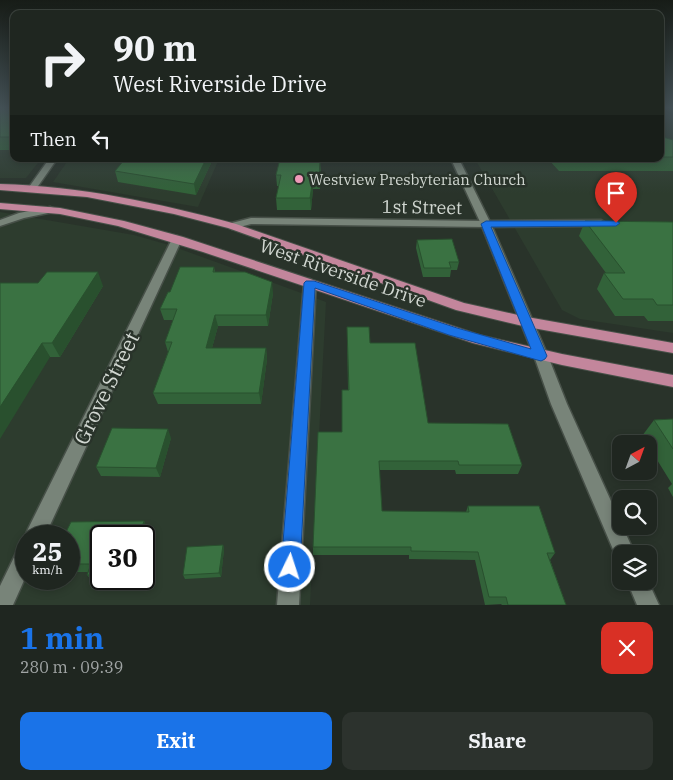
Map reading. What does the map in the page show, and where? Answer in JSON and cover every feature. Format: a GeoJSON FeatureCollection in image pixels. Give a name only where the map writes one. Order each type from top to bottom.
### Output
{"type":"FeatureCollection","features":[{"type":"Feature","properties":{"kind":"highway","name":"West Riverside Drive"},"geometry":{"type":"LineString","coordinates":[[0,187],[33,187],[120,200],[232,226],[460,307],[527,322],[673,348]]}},
{"type":"Feature","properties":{"kind":"highway","name":"West Riverside Drive"},"geometry":{"type":"LineString","coordinates":[[0,206],[50,210],[114,222],[177,239],[454,332],[541,356],[673,381]]}},
{"type":"Feature","properties":{"kind":"street"},"geometry":{"type":"LineString","coordinates":[[33,187],[51,162]]}},
{"type":"Feature","properties":{"kind":"street"},"geometry":{"type":"LineString","coordinates":[[456,162],[486,224],[559,404],[621,545]]}},
{"type":"Feature","properties":{"kind":"street"},"geometry":{"type":"LineString","coordinates":[[0,223],[22,215],[50,210]]}},
{"type":"Feature","properties":{"kind":"street","name":"1st Street"},"geometry":{"type":"LineString","coordinates":[[232,226],[251,221],[486,224],[616,223]]}},
{"type":"Feature","properties":{"kind":"street","name":"Grove Street"},"geometry":{"type":"LineString","coordinates":[[40,525],[177,239]]}},
{"type":"Feature","properties":{"kind":"street"},"geometry":{"type":"LineString","coordinates":[[288,605],[310,283]]}},
{"type":"Feature","properties":{"kind":"street"},"geometry":{"type":"LineString","coordinates":[[2,605],[15,577]]}},
{"type":"Feature","properties":{"kind":"street"},"geometry":{"type":"LineString","coordinates":[[641,590],[648,605]]}},
{"type":"Feature","properties":{"kind":"shaded area"},"geometry":{"type":"Polygon","coordinates":[[[0,136],[10,136],[10,162],[39,162],[26,178],[0,178],[0,136]]]}},
{"type":"Feature","properties":{"kind":"shaded area"},"geometry":{"type":"Polygon","coordinates":[[[664,136],[673,136],[673,333],[580,319],[562,310],[477,162],[664,162],[664,136]]]}},
{"type":"Feature","properties":{"kind":"shaded area"},"geometry":{"type":"Polygon","coordinates":[[[67,162],[218,162],[198,207],[53,182],[67,162]]]}},
{"type":"Feature","properties":{"kind":"shaded area"},"geometry":{"type":"Polygon","coordinates":[[[0,212],[134,235],[169,245],[326,302],[310,605],[0,605],[0,212]]]}},
{"type":"Feature","properties":{"kind":"building"},"geometry":{"type":"Polygon","coordinates":[[[664,137],[673,140],[673,157],[664,157],[664,137]]]}},
{"type":"Feature","properties":{"kind":"building"},"geometry":{"type":"Polygon","coordinates":[[[122,162],[205,162],[194,184],[115,171],[122,162]]]}},
{"type":"Feature","properties":{"kind":"building","name":"Westview Presbyterian Church"},"geometry":{"type":"Polygon","coordinates":[[[279,162],[320,162],[319,178],[313,178],[310,198],[276,198],[281,175],[276,175],[279,162]]]}},
{"type":"Feature","properties":{"kind":"building"},"geometry":{"type":"Polygon","coordinates":[[[585,221],[673,222],[673,305],[657,305],[653,299],[623,299],[604,273],[625,273],[585,221]]]}},
{"type":"Feature","properties":{"kind":"building"},"geometry":{"type":"Polygon","coordinates":[[[452,239],[459,262],[449,262],[451,268],[424,268],[417,240],[452,239]]]}},
{"type":"Feature","properties":{"kind":"building"},"geometry":{"type":"Polygon","coordinates":[[[180,267],[214,267],[213,272],[245,272],[272,282],[266,315],[215,315],[206,348],[266,348],[259,393],[153,393],[172,342],[165,342],[177,309],[160,309],[168,292],[170,292],[180,267]]]}},
{"type":"Feature","properties":{"kind":"building"},"geometry":{"type":"Polygon","coordinates":[[[47,272],[98,272],[52,343],[42,343],[0,407],[0,283],[38,283],[47,272]]]}},
{"type":"Feature","properties":{"kind":"building"},"geometry":{"type":"Polygon","coordinates":[[[347,327],[369,327],[370,343],[415,343],[428,423],[508,424],[522,465],[459,465],[458,461],[379,461],[382,511],[469,512],[468,506],[539,506],[555,553],[547,553],[566,605],[508,605],[506,597],[489,597],[478,552],[411,551],[411,547],[313,547],[318,432],[342,432],[342,390],[349,390],[347,327]]]}},
{"type":"Feature","properties":{"kind":"building"},"geometry":{"type":"Polygon","coordinates":[[[673,419],[673,449],[654,420],[673,419]]]}},
{"type":"Feature","properties":{"kind":"building"},"geometry":{"type":"Polygon","coordinates":[[[112,428],[168,429],[156,468],[96,467],[112,428]]]}},
{"type":"Feature","properties":{"kind":"building"},"geometry":{"type":"Polygon","coordinates":[[[144,521],[143,525],[90,525],[90,564],[80,564],[80,525],[70,525],[71,522],[144,521]]]}},
{"type":"Feature","properties":{"kind":"building"},"geometry":{"type":"Polygon","coordinates":[[[223,545],[219,573],[183,575],[187,547],[223,545]]]}},
{"type":"Feature","properties":{"kind":"place","name":"Westview Presbyterian Church"},"geometry":{"type":"Point","coordinates":[299,179]}},
{"type":"Feature","properties":{"kind":"route"},"geometry":{"type":"LineString","coordinates":[[290,567],[310,283],[454,332],[541,356],[486,224],[616,223]]}}]}
